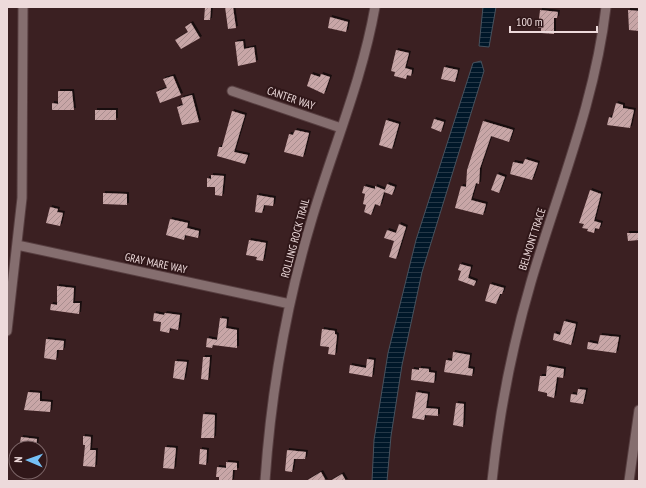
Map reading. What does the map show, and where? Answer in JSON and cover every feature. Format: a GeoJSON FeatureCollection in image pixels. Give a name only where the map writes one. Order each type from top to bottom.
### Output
{"type":"FeatureCollection","features":[{"type":"Feature","properties":{"kind":"street"},"geometry":{"type":"LineString","coordinates":[[7,331],[17,245],[23,168],[24,7]]}},
{"type":"Feature","properties":{"kind":"street","name":"ROLLING ROCK TRAIL"},"geometry":{"type":"LineString","coordinates":[[264,481],[274,390],[290,304],[310,222],[366,53],[375,7]]}},
{"type":"Feature","properties":{"kind":"street","name":"BELMONT TRACE"},"geometry":{"type":"LineString","coordinates":[[492,481],[500,415],[518,329],[535,268],[570,163],[596,71],[606,7]]}},
{"type":"Feature","properties":{"kind":"street","name":"CANTER WAY"},"geometry":{"type":"LineString","coordinates":[[232,91],[341,128]]}},
{"type":"Feature","properties":{"kind":"street","name":"GRAY MARE WAY"},"geometry":{"type":"LineString","coordinates":[[17,245],[290,304]]}},
{"type":"Feature","properties":{"kind":"street"},"geometry":{"type":"LineString","coordinates":[[629,481],[639,410]]}},
{"type":"Feature","properties":{"kind":"water"},"geometry":{"type":"Polygon","coordinates":[[[483,7],[496,7],[489,47],[479,46],[483,7]]]}},
{"type":"Feature","properties":{"kind":"water"},"geometry":{"type":"Polygon","coordinates":[[[481,61],[484,71],[422,272],[402,365],[391,436],[387,481],[372,481],[374,440],[388,353],[416,240],[473,63],[481,61]]]}},
{"type":"Feature","properties":{"kind":"building"},"geometry":{"type":"Polygon","coordinates":[[[205,7],[211,7],[210,20],[204,20],[205,7]]]}},
{"type":"Feature","properties":{"kind":"building"},"geometry":{"type":"Polygon","coordinates":[[[225,7],[233,7],[236,28],[228,29],[225,7]]]}},
{"type":"Feature","properties":{"kind":"building"},"geometry":{"type":"Polygon","coordinates":[[[540,10],[558,12],[557,18],[554,18],[554,34],[541,33],[541,28],[538,28],[540,10]]]}},
{"type":"Feature","properties":{"kind":"building"},"geometry":{"type":"Polygon","coordinates":[[[628,10],[639,11],[639,31],[629,30],[628,10]]]}},
{"type":"Feature","properties":{"kind":"building"},"geometry":{"type":"Polygon","coordinates":[[[330,17],[348,22],[346,32],[328,28],[330,17]]]}},
{"type":"Feature","properties":{"kind":"building"},"geometry":{"type":"Polygon","coordinates":[[[191,23],[200,38],[181,49],[175,40],[188,32],[185,27],[191,23]]]}},
{"type":"Feature","properties":{"kind":"building"},"geometry":{"type":"Polygon","coordinates":[[[243,41],[244,49],[254,47],[256,62],[238,66],[235,42],[243,41]]]}},
{"type":"Feature","properties":{"kind":"building"},"geometry":{"type":"Polygon","coordinates":[[[396,50],[409,53],[405,68],[412,70],[411,76],[407,75],[406,79],[394,76],[395,72],[391,71],[396,50]]]}},
{"type":"Feature","properties":{"kind":"building"},"geometry":{"type":"Polygon","coordinates":[[[444,67],[458,70],[455,82],[441,79],[444,67]]]}},
{"type":"Feature","properties":{"kind":"building"},"geometry":{"type":"Polygon","coordinates":[[[311,74],[320,77],[321,74],[330,77],[324,94],[307,86],[311,74]]]}},
{"type":"Feature","properties":{"kind":"building"},"geometry":{"type":"Polygon","coordinates":[[[173,76],[181,95],[160,103],[156,92],[167,88],[163,79],[173,76]]]}},
{"type":"Feature","properties":{"kind":"building"},"geometry":{"type":"Polygon","coordinates":[[[58,91],[72,91],[74,110],[52,110],[52,103],[58,104],[58,91]]]}},
{"type":"Feature","properties":{"kind":"building"},"geometry":{"type":"Polygon","coordinates":[[[192,95],[199,122],[182,125],[177,107],[183,105],[181,98],[192,95]]]}},
{"type":"Feature","properties":{"kind":"building"},"geometry":{"type":"Polygon","coordinates":[[[616,103],[623,105],[623,108],[634,110],[630,128],[607,125],[609,117],[612,118],[616,103]]]}},
{"type":"Feature","properties":{"kind":"building"},"geometry":{"type":"Polygon","coordinates":[[[95,110],[116,110],[116,120],[95,120],[95,110]]]}},
{"type":"Feature","properties":{"kind":"building"},"geometry":{"type":"Polygon","coordinates":[[[232,111],[245,115],[234,152],[248,155],[245,164],[217,156],[219,147],[222,147],[232,111]]]}},
{"type":"Feature","properties":{"kind":"building"},"geometry":{"type":"Polygon","coordinates":[[[434,119],[444,122],[441,132],[431,128],[434,119]]]}},
{"type":"Feature","properties":{"kind":"building"},"geometry":{"type":"Polygon","coordinates":[[[386,120],[399,124],[392,149],[379,145],[386,120]]]}},
{"type":"Feature","properties":{"kind":"building"},"geometry":{"type":"Polygon","coordinates":[[[483,121],[513,130],[509,142],[491,136],[480,168],[479,184],[476,183],[471,200],[486,204],[483,215],[455,208],[461,186],[466,187],[467,170],[483,121]]]}},
{"type":"Feature","properties":{"kind":"building"},"geometry":{"type":"Polygon","coordinates":[[[295,130],[309,133],[303,157],[284,152],[289,134],[293,135],[295,130]]]}},
{"type":"Feature","properties":{"kind":"building"},"geometry":{"type":"Polygon","coordinates":[[[525,159],[538,163],[532,180],[510,174],[513,162],[523,164],[525,159]]]}},
{"type":"Feature","properties":{"kind":"building"},"geometry":{"type":"Polygon","coordinates":[[[497,174],[505,177],[499,193],[491,190],[497,174]]]}},
{"type":"Feature","properties":{"kind":"building"},"geometry":{"type":"Polygon","coordinates":[[[211,175],[224,176],[222,196],[215,195],[215,187],[207,187],[207,178],[211,179],[211,175]]]}},
{"type":"Feature","properties":{"kind":"building"},"geometry":{"type":"Polygon","coordinates":[[[387,184],[395,187],[392,195],[384,192],[380,206],[375,204],[371,215],[364,212],[366,205],[363,204],[365,194],[362,193],[364,186],[375,189],[375,186],[385,190],[387,184]]]}},
{"type":"Feature","properties":{"kind":"building"},"geometry":{"type":"Polygon","coordinates":[[[590,190],[601,194],[594,221],[601,223],[599,229],[595,228],[594,233],[587,231],[588,229],[582,228],[584,224],[579,223],[590,190]]]}},
{"type":"Feature","properties":{"kind":"building"},"geometry":{"type":"Polygon","coordinates":[[[103,193],[127,194],[127,205],[103,204],[103,193]]]}},
{"type":"Feature","properties":{"kind":"building"},"geometry":{"type":"Polygon","coordinates":[[[257,195],[274,198],[273,206],[264,205],[262,213],[255,212],[257,195]]]}},
{"type":"Feature","properties":{"kind":"building"},"geometry":{"type":"Polygon","coordinates":[[[50,207],[58,209],[57,212],[63,213],[60,226],[46,223],[50,207]]]}},
{"type":"Feature","properties":{"kind":"building"},"geometry":{"type":"Polygon","coordinates":[[[170,219],[188,223],[187,228],[199,231],[198,238],[185,235],[184,240],[166,235],[170,219]]]}},
{"type":"Feature","properties":{"kind":"building"},"geometry":{"type":"Polygon","coordinates":[[[399,224],[406,227],[396,259],[389,257],[394,241],[384,238],[387,230],[396,233],[399,224]]]}},
{"type":"Feature","properties":{"kind":"building"},"geometry":{"type":"Polygon","coordinates":[[[627,233],[639,233],[639,240],[628,241],[627,233]]]}},
{"type":"Feature","properties":{"kind":"building"},"geometry":{"type":"Polygon","coordinates":[[[249,240],[266,243],[263,261],[256,260],[257,257],[246,255],[249,240]]]}},
{"type":"Feature","properties":{"kind":"building"},"geometry":{"type":"Polygon","coordinates":[[[460,264],[471,267],[468,278],[476,281],[474,286],[458,280],[461,271],[458,270],[460,264]]]}},
{"type":"Feature","properties":{"kind":"building"},"geometry":{"type":"Polygon","coordinates":[[[490,284],[504,288],[496,304],[485,301],[490,284]]]}},
{"type":"Feature","properties":{"kind":"building"},"geometry":{"type":"Polygon","coordinates":[[[57,286],[74,288],[73,303],[80,303],[79,314],[50,310],[51,304],[57,305],[57,286]]]}},
{"type":"Feature","properties":{"kind":"building"},"geometry":{"type":"Polygon","coordinates":[[[154,313],[164,315],[165,313],[180,315],[178,330],[170,328],[169,333],[160,331],[161,322],[153,321],[154,313]]]}},
{"type":"Feature","properties":{"kind":"building"},"geometry":{"type":"Polygon","coordinates":[[[220,318],[227,319],[226,328],[237,330],[237,348],[213,345],[212,348],[206,347],[207,338],[217,340],[220,318]]]}},
{"type":"Feature","properties":{"kind":"building"},"geometry":{"type":"Polygon","coordinates":[[[564,321],[576,324],[571,345],[553,340],[554,333],[560,335],[564,321]]]}},
{"type":"Feature","properties":{"kind":"building"},"geometry":{"type":"Polygon","coordinates":[[[322,329],[335,331],[335,334],[337,335],[335,355],[328,354],[329,347],[320,346],[322,329]]]}},
{"type":"Feature","properties":{"kind":"building"},"geometry":{"type":"Polygon","coordinates":[[[600,335],[619,337],[616,353],[587,349],[588,342],[598,344],[600,335]]]}},
{"type":"Feature","properties":{"kind":"building"},"geometry":{"type":"Polygon","coordinates":[[[46,339],[64,341],[63,350],[57,350],[56,360],[44,358],[46,339]]]}},
{"type":"Feature","properties":{"kind":"building"},"geometry":{"type":"Polygon","coordinates":[[[453,352],[470,355],[468,368],[473,369],[472,376],[444,372],[446,360],[452,361],[453,352]]]}},
{"type":"Feature","properties":{"kind":"building"},"geometry":{"type":"Polygon","coordinates":[[[203,357],[210,357],[208,380],[201,379],[203,357]]]}},
{"type":"Feature","properties":{"kind":"building"},"geometry":{"type":"Polygon","coordinates":[[[367,359],[374,360],[372,377],[349,373],[350,365],[366,368],[367,359]]]}},
{"type":"Feature","properties":{"kind":"building"},"geometry":{"type":"Polygon","coordinates":[[[175,361],[187,362],[184,380],[173,378],[175,361]]]}},
{"type":"Feature","properties":{"kind":"building"},"geometry":{"type":"Polygon","coordinates":[[[547,366],[564,369],[563,378],[557,377],[554,398],[547,396],[547,393],[538,391],[540,376],[546,376],[547,366]]]}},
{"type":"Feature","properties":{"kind":"building"},"geometry":{"type":"Polygon","coordinates":[[[419,368],[429,369],[429,372],[435,373],[434,383],[411,380],[412,369],[419,370],[419,368]]]}},
{"type":"Feature","properties":{"kind":"building"},"geometry":{"type":"Polygon","coordinates":[[[578,389],[586,390],[583,404],[570,402],[571,394],[577,395],[578,389]]]}},
{"type":"Feature","properties":{"kind":"building"},"geometry":{"type":"Polygon","coordinates":[[[28,392],[40,393],[40,401],[51,402],[50,412],[24,410],[28,392]]]}},
{"type":"Feature","properties":{"kind":"building"},"geometry":{"type":"Polygon","coordinates":[[[416,392],[428,394],[426,408],[438,409],[438,416],[425,415],[424,420],[412,418],[416,392]]]}},
{"type":"Feature","properties":{"kind":"building"},"geometry":{"type":"Polygon","coordinates":[[[456,403],[464,404],[463,427],[453,425],[456,403]]]}},
{"type":"Feature","properties":{"kind":"building"},"geometry":{"type":"Polygon","coordinates":[[[203,414],[215,415],[214,438],[201,438],[203,414]]]}},
{"type":"Feature","properties":{"kind":"building"},"geometry":{"type":"Polygon","coordinates":[[[83,436],[91,437],[90,450],[96,450],[95,467],[83,466],[85,445],[83,445],[83,436]]]}},
{"type":"Feature","properties":{"kind":"building"},"geometry":{"type":"Polygon","coordinates":[[[21,437],[37,439],[37,440],[20,440],[21,437]]]}},
{"type":"Feature","properties":{"kind":"building"},"geometry":{"type":"Polygon","coordinates":[[[165,447],[176,448],[174,469],[163,468],[165,447]]]}},
{"type":"Feature","properties":{"kind":"building"},"geometry":{"type":"Polygon","coordinates":[[[200,449],[207,450],[206,465],[199,464],[200,449]]]}},
{"type":"Feature","properties":{"kind":"building"},"geometry":{"type":"Polygon","coordinates":[[[287,450],[306,452],[305,459],[294,459],[292,472],[285,471],[287,450]]]}},
{"type":"Feature","properties":{"kind":"building"},"geometry":{"type":"Polygon","coordinates":[[[226,462],[237,463],[237,470],[233,470],[232,481],[219,481],[219,477],[216,477],[217,467],[226,468],[226,462]]]}},
{"type":"Feature","properties":{"kind":"building"},"geometry":{"type":"Polygon","coordinates":[[[321,472],[326,481],[306,481],[321,472]]]}},
{"type":"Feature","properties":{"kind":"building"},"geometry":{"type":"Polygon","coordinates":[[[342,474],[346,481],[330,481],[342,474]]]}}]}
